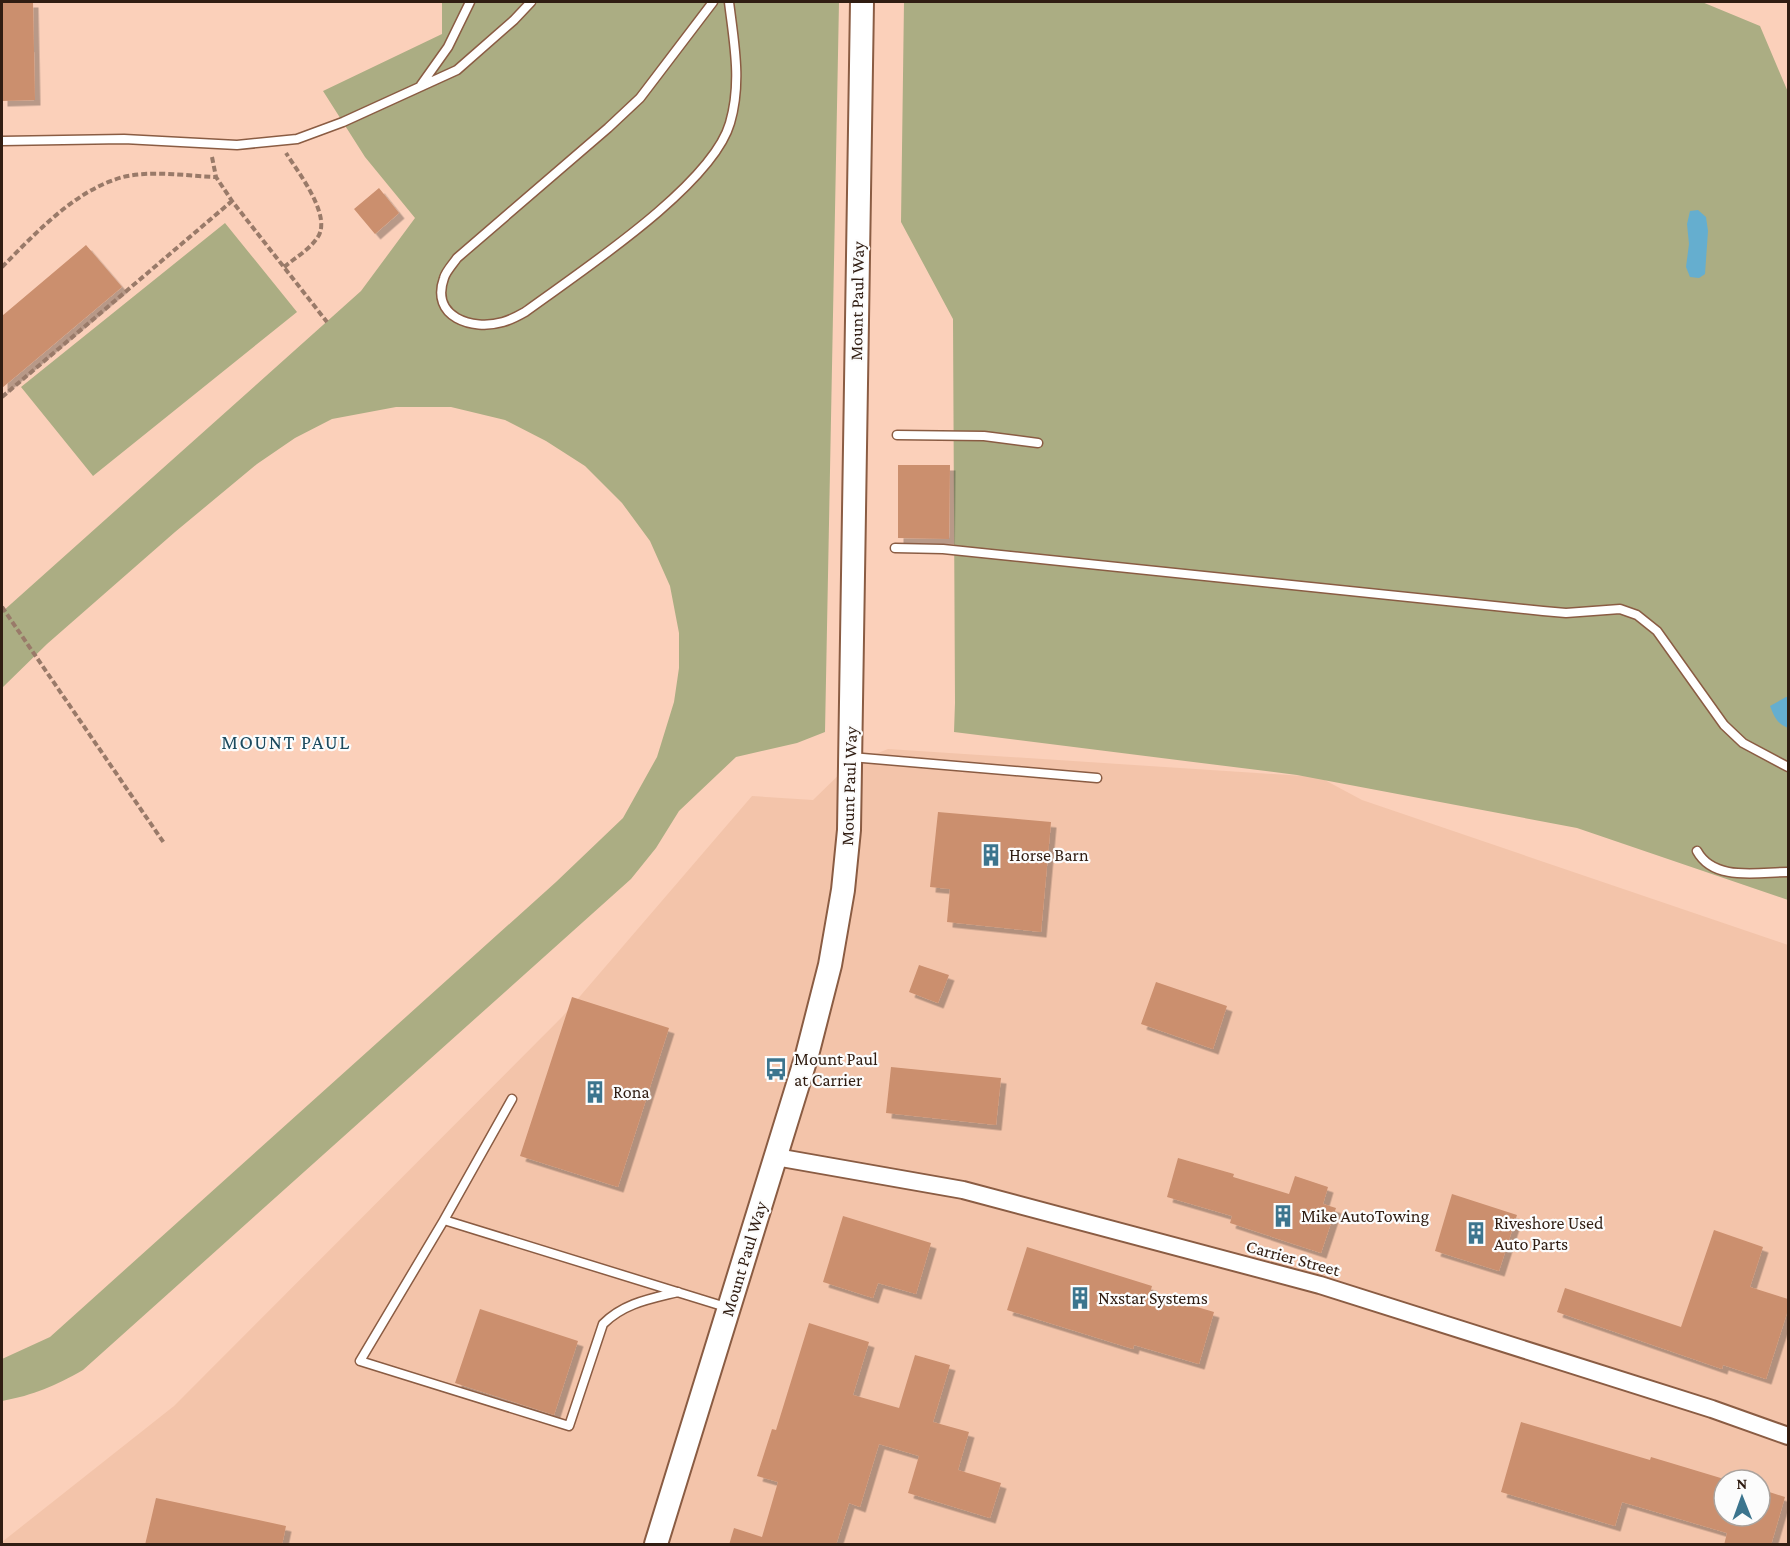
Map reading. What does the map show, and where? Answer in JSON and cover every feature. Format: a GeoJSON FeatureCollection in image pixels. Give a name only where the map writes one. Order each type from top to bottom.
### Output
{"type":"FeatureCollection","features":[{"type":"Feature","properties":{"kind":"street","name":"Mount Paul Way"},"geometry":{"type":"LineString","coordinates":[[656,1545],[807,1055],[830,965],[843,890],[848,840],[850,757],[862,2]]}},
{"type":"Feature","properties":{"kind":"street","name":"Carrier Street"},"geometry":{"type":"LineString","coordinates":[[776,1157],[963,1190],[1320,1285],[1712,1409],[1788,1436]]}},
{"type":"Feature","properties":{"kind":"lane"},"geometry":{"type":"LineString","coordinates":[[419,88],[448,47],[470,2]]}},
{"type":"Feature","properties":{"kind":"lane"},"geometry":{"type":"LineString","coordinates":[[2,141],[124,139],[237,145],[297,139],[343,122],[457,70],[531,2]]}},
{"type":"Feature","properties":{"kind":"lane"},"geometry":{"type":"LineString","coordinates":[[713,2],[640,98],[457,258],[444,276],[441,292],[444,308],[459,320],[482,325],[504,322],[525,312],[636,229],[676,195],[700,170],[721,143],[734,108],[737,84],[736,58],[729,2]]}},
{"type":"Feature","properties":{"kind":"lane"},"geometry":{"type":"LineString","coordinates":[[897,435],[984,436],[1038,443]]}},
{"type":"Feature","properties":{"kind":"lane"},"geometry":{"type":"LineString","coordinates":[[895,548],[943,549],[1543,611],[1620,609],[1638,615],[1657,631],[1724,725],[1743,743],[1788,767]]}},
{"type":"Feature","properties":{"kind":"lane"},"geometry":{"type":"LineString","coordinates":[[850,757],[1097,778]]}},
{"type":"Feature","properties":{"kind":"lane"},"geometry":{"type":"LineString","coordinates":[[1697,851],[1707,865],[1728,872],[1788,872]]}},
{"type":"Feature","properties":{"kind":"lane"},"geometry":{"type":"LineString","coordinates":[[512,1099],[444,1220],[360,1361],[569,1426],[603,1324],[614,1314],[634,1303],[678,1292]]}},
{"type":"Feature","properties":{"kind":"lane"},"geometry":{"type":"LineString","coordinates":[[444,1220],[729,1308]]}},
{"type":"Feature","properties":{"kind":"path"},"geometry":{"type":"LineString","coordinates":[[280,142],[316,203],[321,220],[320,233],[309,248],[284,267]]}},
{"type":"Feature","properties":{"kind":"path"},"geometry":{"type":"LineString","coordinates":[[212,144],[212,159],[216,177],[231,201],[327,321]]}},
{"type":"Feature","properties":{"kind":"path"},"geometry":{"type":"LineString","coordinates":[[2,267],[63,210],[98,186],[125,177],[154,174],[216,177]]}},
{"type":"Feature","properties":{"kind":"path"},"geometry":{"type":"LineString","coordinates":[[2,397],[231,201]]}},
{"type":"Feature","properties":{"kind":"path"},"geometry":{"type":"LineString","coordinates":[[2,607],[164,843]]}},
{"type":"Feature","properties":{"kind":"shaded area"},"geometry":{"type":"Polygon","coordinates":[[[888,749],[1319,777],[1362,800],[1788,945],[1788,1544],[2,1544],[174,1406],[563,1016],[752,796],[813,800],[850,764],[888,749]]]}},
{"type":"Feature","properties":{"kind":"green space"},"geometry":{"type":"Polygon","coordinates":[[[442,2],[839,2],[825,732],[797,743],[736,757],[679,811],[656,848],[631,879],[83,1370],[44,1389],[2,1401],[2,1359],[50,1337],[556,882],[623,818],[657,757],[674,702],[679,668],[679,633],[670,586],[650,541],[622,503],[585,466],[546,441],[505,420],[451,407],[396,407],[332,419],[295,438],[257,464],[175,532],[47,644],[2,688],[2,612],[361,291],[415,218],[365,157],[323,91],[442,34],[442,2]]]}},
{"type":"Feature","properties":{"kind":"green space"},"geometry":{"type":"Polygon","coordinates":[[[904,2],[1702,2],[1760,26],[1788,92],[1788,900],[1577,828],[1297,775],[954,732],[953,319],[901,222],[904,2]]]}},
{"type":"Feature","properties":{"kind":"green space"},"geometry":{"type":"Polygon","coordinates":[[[225,223],[297,312],[93,476],[21,387],[225,223]]]}},
{"type":"Feature","properties":{"kind":"water"},"geometry":{"type":"Polygon","coordinates":[[[1698,210],[1706,217],[1708,231],[1705,274],[1699,278],[1690,277],[1686,267],[1689,244],[1687,224],[1690,211],[1698,210]]]}},
{"type":"Feature","properties":{"kind":"water"},"geometry":{"type":"Polygon","coordinates":[[[1788,697],[1788,728],[1779,722],[1770,706],[1788,697]]]}},
{"type":"Feature","properties":{"kind":"building"},"geometry":{"type":"Polygon","coordinates":[[[2,2],[33,2],[35,100],[2,101],[2,2]]]}},
{"type":"Feature","properties":{"kind":"building"},"geometry":{"type":"Polygon","coordinates":[[[379,188],[399,213],[375,234],[354,209],[379,188]]]}},
{"type":"Feature","properties":{"kind":"building"},"geometry":{"type":"Polygon","coordinates":[[[86,245],[122,287],[2,388],[2,316],[86,245]]]}},
{"type":"Feature","properties":{"kind":"building"},"geometry":{"type":"Polygon","coordinates":[[[898,465],[950,465],[949,539],[898,538],[898,465]]]}},
{"type":"Feature","properties":{"kind":"building","name":"Horse Barn"},"geometry":{"type":"Polygon","coordinates":[[[938,812],[1051,822],[1041,932],[947,922],[950,889],[930,887],[938,812]]]}},
{"type":"Feature","properties":{"kind":"building"},"geometry":{"type":"Polygon","coordinates":[[[919,965],[949,975],[938,1003],[909,992],[919,965]]]}},
{"type":"Feature","properties":{"kind":"building"},"geometry":{"type":"Polygon","coordinates":[[[1156,982],[1227,1006],[1213,1049],[1141,1024],[1156,982]]]}},
{"type":"Feature","properties":{"kind":"building","name":"Rona"},"geometry":{"type":"Polygon","coordinates":[[[572,997],[669,1028],[618,1187],[520,1156],[572,997]]]}},
{"type":"Feature","properties":{"kind":"building"},"geometry":{"type":"Polygon","coordinates":[[[891,1067],[1001,1078],[996,1125],[886,1113],[891,1067]]]}},
{"type":"Feature","properties":{"kind":"building","name":"Mike AutoTowing"},"geometry":{"type":"Polygon","coordinates":[[[1178,1158],[1234,1174],[1233,1177],[1289,1194],[1295,1176],[1328,1187],[1323,1204],[1336,1208],[1321,1253],[1230,1223],[1232,1216],[1167,1197],[1178,1158]]]}},
{"type":"Feature","properties":{"kind":"building","name":"Riveshore Used Auto Parts"},"geometry":{"type":"Polygon","coordinates":[[[1452,1194],[1517,1215],[1499,1271],[1435,1251],[1452,1194]]]}},
{"type":"Feature","properties":{"kind":"building"},"geometry":{"type":"Polygon","coordinates":[[[843,1216],[931,1243],[916,1294],[878,1283],[873,1298],[823,1282],[843,1216]]]}},
{"type":"Feature","properties":{"kind":"building"},"geometry":{"type":"Polygon","coordinates":[[[1714,1230],[1763,1247],[1750,1287],[1788,1299],[1788,1310],[1766,1379],[1723,1365],[1722,1369],[1557,1312],[1565,1288],[1681,1327],[1714,1230]]]}},
{"type":"Feature","properties":{"kind":"building","name":"Nxstar Systems"},"geometry":{"type":"Polygon","coordinates":[[[1027,1247],[1152,1286],[1150,1293],[1214,1312],[1199,1364],[1134,1345],[1133,1349],[1007,1310],[1027,1247]]]}},
{"type":"Feature","properties":{"kind":"building"},"geometry":{"type":"Polygon","coordinates":[[[480,1309],[578,1341],[554,1415],[455,1383],[480,1309]]]}},
{"type":"Feature","properties":{"kind":"building"},"geometry":{"type":"Polygon","coordinates":[[[809,1323],[869,1342],[853,1395],[899,1408],[915,1355],[950,1365],[933,1422],[969,1432],[958,1470],[1001,1483],[990,1518],[908,1493],[919,1456],[879,1444],[860,1507],[849,1503],[836,1545],[729,1545],[734,1528],[762,1537],[778,1482],[757,1476],[772,1429],[776,1430],[809,1323]]]}},
{"type":"Feature","properties":{"kind":"building"},"geometry":{"type":"Polygon","coordinates":[[[1521,1422],[1650,1460],[1651,1457],[1712,1475],[1712,1528],[1772,1528],[1772,1493],[1785,1497],[1771,1545],[1724,1545],[1727,1533],[1622,1502],[1615,1526],[1501,1492],[1521,1422]]]}},
{"type":"Feature","properties":{"kind":"building"},"geometry":{"type":"Polygon","coordinates":[[[156,1498],[286,1526],[282,1545],[145,1545],[156,1498]]]}},
{"type":"Feature","properties":{"kind":"place","name":"Horse Barn"},"geometry":{"type":"Point","coordinates":[991,855]}},
{"type":"Feature","properties":{"kind":"place","name":"Mount Paul at Carrier"},"geometry":{"type":"Point","coordinates":[776,1069]}},
{"type":"Feature","properties":{"kind":"place","name":"Rona"},"geometry":{"type":"Point","coordinates":[595,1092]}},
{"type":"Feature","properties":{"kind":"place","name":"Mike AutoTowing"},"geometry":{"type":"Point","coordinates":[1283,1216]}},
{"type":"Feature","properties":{"kind":"place","name":"Riveshore Used Auto Parts"},"geometry":{"type":"Point","coordinates":[1476,1233]}},
{"type":"Feature","properties":{"kind":"place","name":"Nxstar Systems"},"geometry":{"type":"Point","coordinates":[1080,1298]}},
{"type":"Feature","properties":{"kind":"district","name":"MOUNT PAUL"},"geometry":{"type":"Point","coordinates":[286,742]}}]}
